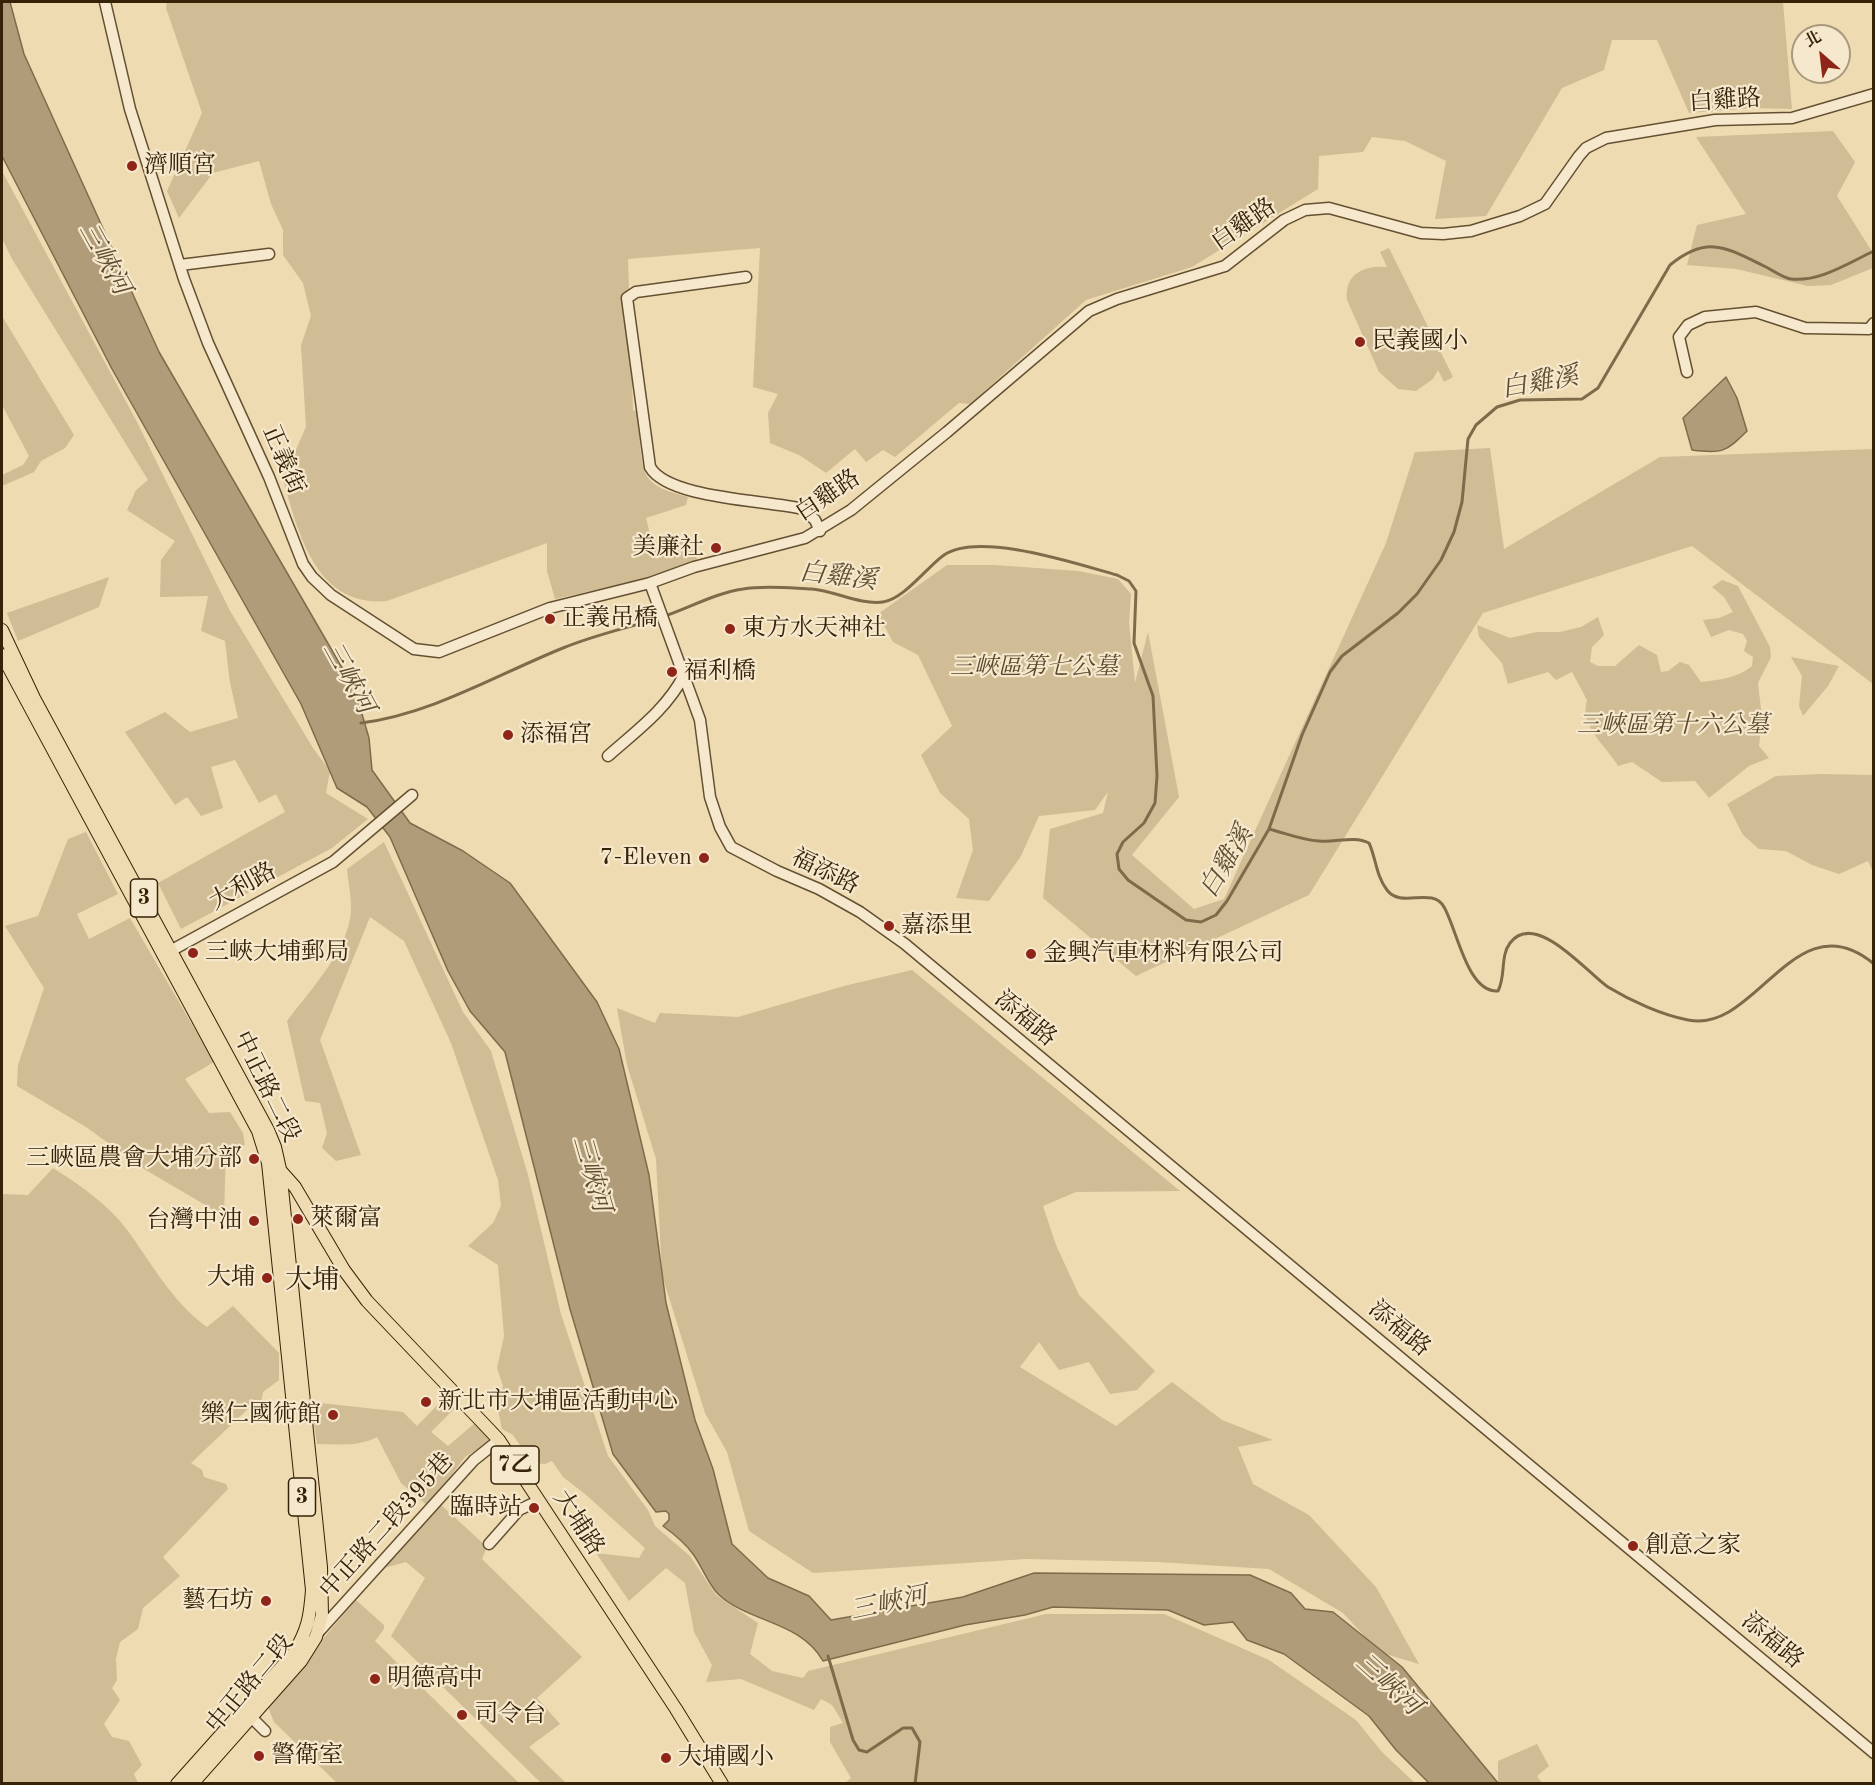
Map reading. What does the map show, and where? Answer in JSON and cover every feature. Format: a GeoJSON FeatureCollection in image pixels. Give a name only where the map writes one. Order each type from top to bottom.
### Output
{"type":"FeatureCollection","features":[{"type":"Feature","properties":{"kind":"main road","name":"中正路二段"},"geometry":{"type":"LineString","coordinates":[[2,630],[34,698],[168,952],[258,1131],[268,1163],[312,1590],[312,1634]]}},
{"type":"Feature","properties":{"kind":"main road","name":"中正路二段"},"geometry":{"type":"LineString","coordinates":[[2,655],[268,1130],[280,1169],[323,1592],[312,1634],[301,1661],[177,1784]]}},
{"type":"Feature","properties":{"kind":"main road","name":"大埔路"},"geometry":{"type":"LineString","coordinates":[[268,1163],[280,1169],[295,1187],[344,1270],[367,1301],[499,1440],[676,1709],[722,1784]]}},
{"type":"Feature","properties":{"kind":"main road","name":"中正路二段"},"geometry":{"type":"LineString","coordinates":[[192,1784],[248,1713]]}},
{"type":"Feature","properties":{"kind":"street","name":"正義街"},"geometry":{"type":"LineString","coordinates":[[105,2],[130,109],[180,265],[208,343],[269,477],[303,564],[317,582],[352,611],[408,646],[425,652],[439,652],[550,608],[650,583]]}},
{"type":"Feature","properties":{"kind":"street","name":"白雞路"},"geometry":{"type":"LineString","coordinates":[[650,583],[718,560],[793,543],[820,531],[947,432],[1089,311],[1117,299],[1225,266],[1284,220],[1305,210],[1329,208],[1421,233],[1443,234],[1471,231],[1520,216],[1545,204],[1586,148],[1606,138],[1715,120],[1746,117],[1792,118],[1874,94]]}},
{"type":"Feature","properties":{"kind":"street"},"geometry":{"type":"LineString","coordinates":[[180,265],[269,254]]}},
{"type":"Feature","properties":{"kind":"street"},"geometry":{"type":"LineString","coordinates":[[746,277],[636,292],[627,298],[650,467],[662,480],[695,491],[803,510],[815,520],[820,531]]}},
{"type":"Feature","properties":{"kind":"street"},"geometry":{"type":"LineString","coordinates":[[1687,372],[1679,338],[1688,324],[1705,317],[1756,312],[1811,329],[1869,329],[1874,323]]}},
{"type":"Feature","properties":{"kind":"street"},"geometry":{"type":"LineString","coordinates":[[608,756],[660,710],[677,690],[684,675],[650,583]]}},
{"type":"Feature","properties":{"kind":"street","name":"福添路"},"geometry":{"type":"LineString","coordinates":[[684,675],[700,720],[710,797],[720,827],[732,847],[777,871],[819,889],[897,938]]}},
{"type":"Feature","properties":{"kind":"street","name":"大利路"},"geometry":{"type":"LineString","coordinates":[[168,952],[333,862],[412,795]]}},
{"type":"Feature","properties":{"kind":"street","name":"添福路"},"geometry":{"type":"LineString","coordinates":[[897,938],[1874,1753]]}},
{"type":"Feature","properties":{"kind":"street","name":"中正路二段395巷"},"geometry":{"type":"LineString","coordinates":[[312,1634],[474,1460],[499,1440]]}},
{"type":"Feature","properties":{"kind":"street"},"geometry":{"type":"LineString","coordinates":[[489,1544],[519,1510],[538,1501]]}},
{"type":"Feature","properties":{"kind":"street"},"geometry":{"type":"LineString","coordinates":[[248,1713],[265,1731]]}},
{"type":"Feature","properties":{"kind":"green space"},"geometry":{"type":"Polygon","coordinates":[[[167,2],[1783,2],[1792,109],[1752,108],[1689,113],[1657,40],[1612,40],[1604,70],[1562,88],[1486,216],[1435,219],[1446,161],[1405,141],[1372,137],[1363,152],[1319,156],[1318,189],[1192,267],[1086,300],[970,404],[959,403],[895,457],[883,450],[866,462],[855,449],[826,473],[799,455],[770,443],[768,413],[778,394],[753,387],[760,248],[628,259],[633,411],[638,410],[643,466],[649,479],[657,486],[688,497],[686,505],[646,518],[654,550],[690,538],[697,560],[649,578],[555,599],[547,571],[547,543],[387,601],[361,599],[340,591],[323,576],[310,557],[292,511],[279,465],[294,454],[306,427],[301,345],[311,316],[303,283],[283,255],[283,230],[271,204],[259,161],[213,173],[179,218],[167,191],[202,113],[166,8],[167,2]]]}},
{"type":"Feature","properties":{"kind":"green space"},"geometry":{"type":"Polygon","coordinates":[[[1833,131],[1855,162],[1837,196],[1873,253],[1873,268],[1831,285],[1808,286],[1736,269],[1687,265],[1697,225],[1746,214],[1696,137],[1833,131]]]}},
{"type":"Feature","properties":{"kind":"green space"},"geometry":{"type":"Polygon","coordinates":[[[2,171],[137,422],[229,609],[313,748],[330,771],[326,793],[368,819],[332,848],[181,929],[158,883],[285,812],[276,794],[259,803],[235,760],[211,767],[223,808],[201,816],[187,797],[175,805],[125,732],[165,712],[190,732],[238,718],[230,683],[225,641],[201,631],[208,596],[160,597],[161,560],[175,541],[127,510],[136,490],[148,480],[12,259],[2,238],[2,171]]]}},
{"type":"Feature","properties":{"kind":"green space"},"geometry":{"type":"Polygon","coordinates":[[[1389,248],[1453,377],[1444,382],[1438,370],[1433,379],[1416,391],[1398,389],[1379,372],[1347,300],[1349,284],[1357,273],[1371,268],[1387,267],[1380,252],[1389,248]]]}},
{"type":"Feature","properties":{"kind":"green space"},"geometry":{"type":"Polygon","coordinates":[[[2,316],[74,435],[65,448],[41,461],[34,472],[2,486],[2,475],[23,465],[29,456],[2,405],[2,316]]]}},
{"type":"Feature","properties":{"kind":"green space","name":"三峽區第七公墓"},"geometry":{"type":"Polygon","coordinates":[[[1490,448],[1504,549],[1660,457],[1873,449],[1873,684],[1692,546],[1483,613],[1309,895],[1136,976],[1043,898],[1050,829],[1103,813],[1108,792],[1095,810],[1039,816],[1021,856],[989,901],[956,898],[973,850],[969,819],[940,793],[921,755],[952,726],[918,655],[893,642],[878,614],[947,565],[994,565],[1078,571],[1118,579],[1131,594],[1129,623],[1135,683],[1148,632],[1179,797],[1132,855],[1194,909],[1224,899],[1386,543],[1415,452],[1490,448]]]}},
{"type":"Feature","properties":{"kind":"green space"},"geometry":{"type":"Polygon","coordinates":[[[109,577],[99,607],[18,641],[7,613],[109,577]]]}},
{"type":"Feature","properties":{"kind":"green space","name":"三峽區第十六公墓"},"geometry":{"type":"Polygon","coordinates":[[[1722,580],[1738,586],[1770,647],[1771,657],[1758,683],[1762,718],[1759,746],[1769,758],[1749,766],[1709,798],[1695,781],[1662,782],[1632,762],[1618,766],[1590,727],[1586,710],[1587,700],[1572,672],[1556,680],[1548,672],[1508,684],[1502,663],[1479,637],[1477,625],[1510,638],[1581,627],[1598,617],[1604,635],[1592,647],[1590,662],[1598,666],[1615,666],[1639,645],[1657,655],[1661,672],[1668,671],[1680,662],[1689,665],[1701,682],[1728,678],[1752,666],[1753,657],[1744,651],[1747,641],[1743,634],[1729,630],[1711,637],[1703,620],[1719,618],[1733,612],[1724,597],[1712,587],[1722,580]]]}},
{"type":"Feature","properties":{"kind":"green space"},"geometry":{"type":"Polygon","coordinates":[[[1791,657],[1839,666],[1828,686],[1803,716],[1799,706],[1802,676],[1791,657]]]}},
{"type":"Feature","properties":{"kind":"green space","name":"三峽區第十六公墓"},"geometry":{"type":"Polygon","coordinates":[[[1873,775],[1873,872],[1868,861],[1839,874],[1812,865],[1786,851],[1759,849],[1743,835],[1727,804],[1776,776],[1873,775]]]}},
{"type":"Feature","properties":{"kind":"green space"},"geometry":{"type":"Polygon","coordinates":[[[86,832],[118,894],[77,914],[89,939],[130,918],[214,1062],[185,1079],[209,1113],[230,1112],[243,1133],[245,1145],[226,1147],[224,1216],[144,1169],[86,1127],[17,1086],[18,1065],[44,988],[5,926],[38,916],[68,839],[86,832]]]}},
{"type":"Feature","properties":{"kind":"green space"},"geometry":{"type":"Polygon","coordinates":[[[384,842],[463,1012],[491,1051],[528,1175],[561,1314],[608,1456],[648,1510],[655,1526],[690,1556],[716,1595],[758,1623],[750,1654],[772,1671],[803,1678],[808,1671],[1046,1614],[1164,1614],[1269,1660],[1356,1720],[1382,1752],[1415,1783],[845,1783],[851,1778],[830,1742],[830,1727],[843,1723],[832,1705],[821,1699],[814,1710],[741,1679],[706,1682],[712,1665],[694,1632],[685,1583],[666,1568],[629,1601],[596,1553],[639,1558],[645,1548],[563,1477],[552,1461],[545,1464],[532,1463],[513,1435],[502,1429],[497,1405],[503,1386],[497,1368],[504,1336],[498,1265],[468,1246],[493,1223],[501,1206],[498,1180],[451,1043],[404,941],[370,917],[320,1040],[361,1155],[336,1161],[322,1148],[327,1133],[320,1103],[305,1101],[287,1021],[318,982],[345,937],[351,906],[347,869],[384,842]]]}},
{"type":"Feature","properties":{"kind":"green space"},"geometry":{"type":"Polygon","coordinates":[[[912,970],[1180,1191],[1076,1192],[1043,1206],[1056,1245],[1079,1295],[1155,1371],[1137,1390],[1110,1394],[1089,1362],[1059,1370],[1039,1342],[1020,1367],[1116,1426],[1172,1382],[1222,1420],[1273,1440],[1238,1447],[1253,1484],[1309,1515],[1376,1587],[1419,1664],[1379,1652],[1343,1613],[1269,1569],[1157,1562],[1026,1559],[813,1573],[749,1531],[727,1452],[705,1413],[662,1275],[656,1159],[627,1065],[617,1008],[655,1023],[660,1013],[738,1017],[844,986],[912,970]]]}},
{"type":"Feature","properties":{"kind":"green space"},"geometry":{"type":"Polygon","coordinates":[[[53,1168],[84,1189],[112,1213],[183,1306],[207,1327],[233,1306],[279,1353],[279,1380],[263,1392],[260,1409],[251,1406],[191,1463],[202,1470],[204,1477],[226,1484],[228,1489],[163,1557],[180,1576],[143,1608],[138,1629],[120,1642],[116,1659],[117,1680],[112,1688],[120,1700],[104,1724],[112,1737],[129,1741],[142,1765],[134,1774],[138,1783],[2,1783],[2,1194],[28,1195],[53,1168]]]}},
{"type":"Feature","properties":{"kind":"green space"},"geometry":{"type":"Polygon","coordinates":[[[448,1394],[458,1405],[431,1432],[448,1446],[475,1423],[493,1439],[465,1457],[428,1506],[401,1483],[377,1437],[355,1444],[317,1444],[311,1402],[403,1412],[417,1426],[448,1394]]]}},
{"type":"Feature","properties":{"kind":"green space"},"geometry":{"type":"Polygon","coordinates":[[[441,1505],[487,1547],[482,1559],[582,1657],[537,1698],[560,1724],[529,1747],[566,1783],[541,1783],[391,1636],[425,1578],[406,1562],[384,1568],[441,1505]]]}},
{"type":"Feature","properties":{"kind":"green space","name":"明德高中"},"geometry":{"type":"Polygon","coordinates":[[[356,1600],[384,1625],[384,1629],[375,1641],[519,1783],[337,1783],[274,1722],[267,1705],[356,1600]]]}},
{"type":"Feature","properties":{"kind":"green space"},"geometry":{"type":"Polygon","coordinates":[[[1537,1744],[1549,1766],[1537,1776],[1542,1783],[1498,1784],[1498,1761],[1537,1744]]]}},
{"type":"Feature","properties":{"kind":"water","name":"三峽河"},"geometry":{"type":"Polygon","coordinates":[[[2,2],[10,2],[24,54],[159,352],[355,690],[369,738],[372,770],[410,823],[463,851],[510,883],[597,1002],[619,1049],[649,1175],[666,1303],[695,1420],[713,1469],[732,1544],[768,1578],[809,1596],[831,1620],[963,1597],[1034,1573],[1250,1575],[1291,1593],[1305,1609],[1333,1612],[1402,1667],[1498,1783],[1429,1783],[1396,1750],[1369,1716],[1284,1654],[1247,1640],[1233,1622],[1204,1625],[1168,1610],[1053,1607],[1025,1615],[965,1625],[823,1661],[802,1638],[731,1604],[714,1590],[690,1550],[663,1526],[669,1520],[669,1514],[666,1511],[656,1512],[613,1454],[570,1309],[505,1052],[470,1011],[448,971],[390,837],[367,807],[337,788],[301,704],[112,369],[2,156],[2,2]]]}},
{"type":"Feature","properties":{"kind":"water"},"geometry":{"type":"Polygon","coordinates":[[[1726,377],[1737,398],[1747,431],[1723,450],[1710,452],[1692,450],[1683,418],[1726,377]]]}},
{"type":"Feature","properties":{"kind":"waterway","name":"白雞溪"},"geometry":{"type":"LineString","coordinates":[[665,616],[723,594],[760,587],[812,589],[865,602],[883,602],[891,600],[907,589],[944,555],[960,549],[980,546],[1029,552],[1117,575],[1129,581],[1136,591],[1134,643],[1153,696],[1157,776],[1155,803],[1144,823],[1123,842],[1117,854],[1119,869],[1128,880],[1186,920],[1201,922],[1216,915],[1227,901],[1269,829],[1302,735],[1330,672],[1342,656],[1398,613],[1417,594],[1441,560],[1454,532],[1462,502],[1468,439],[1476,425],[1497,407],[1520,400],[1582,399],[1598,388],[1670,265],[1683,255],[1707,247],[1718,247],[1740,254],[1785,277],[1802,279],[1834,271],[1874,251]]}},
{"type":"Feature","properties":{"kind":"waterway","name":"白雞溪"},"geometry":{"type":"LineString","coordinates":[[361,723],[413,711],[464,692],[575,643],[659,618]]}},
{"type":"Feature","properties":{"kind":"waterway"},"geometry":{"type":"LineString","coordinates":[[1269,829],[1313,840],[1351,839],[1369,843],[1387,890],[1400,898],[1432,898],[1444,907],[1464,958],[1478,982],[1487,989],[1498,991],[1510,943],[1521,935],[1534,934],[1562,948],[1608,987],[1657,1011],[1688,1020],[1712,1019],[1735,1008],[1798,957],[1821,947],[1846,948],[1874,964]]}},
{"type":"Feature","properties":{"kind":"waterway"},"geometry":{"type":"LineString","coordinates":[[828,1656],[853,1740],[859,1750],[867,1752],[903,1728],[912,1728],[920,1742],[915,1784]]}},
{"type":"Feature","properties":{"kind":"place","name":"濟順宮"},"geometry":{"type":"Point","coordinates":[132,166]}},
{"type":"Feature","properties":{"kind":"place","name":"民義國小"},"geometry":{"type":"Point","coordinates":[1360,342]}},
{"type":"Feature","properties":{"kind":"place","name":"美廉社"},"geometry":{"type":"Point","coordinates":[716,548]}},
{"type":"Feature","properties":{"kind":"place","name":"正義吊橋"},"geometry":{"type":"Point","coordinates":[550,619]}},
{"type":"Feature","properties":{"kind":"place","name":"東方水天神社"},"geometry":{"type":"Point","coordinates":[730,629]}},
{"type":"Feature","properties":{"kind":"place","name":"福利橋"},"geometry":{"type":"Point","coordinates":[672,672]}},
{"type":"Feature","properties":{"kind":"place","name":"添福宮"},"geometry":{"type":"Point","coordinates":[508,735]}},
{"type":"Feature","properties":{"kind":"place","name":"7-Eleven"},"geometry":{"type":"Point","coordinates":[704,858]}},
{"type":"Feature","properties":{"kind":"place","name":"嘉添里"},"geometry":{"type":"Point","coordinates":[889,926]}},
{"type":"Feature","properties":{"kind":"place","name":"三峽大埔郵局"},"geometry":{"type":"Point","coordinates":[193,953]}},
{"type":"Feature","properties":{"kind":"place","name":"金興汽車材料有限公司"},"geometry":{"type":"Point","coordinates":[1031,954]}},
{"type":"Feature","properties":{"kind":"place","name":"三峽區農會大埔分部"},"geometry":{"type":"Point","coordinates":[254,1159]}},
{"type":"Feature","properties":{"kind":"place","name":"萊爾富"},"geometry":{"type":"Point","coordinates":[298,1219]}},
{"type":"Feature","properties":{"kind":"place","name":"台灣中油"},"geometry":{"type":"Point","coordinates":[254,1221]}},
{"type":"Feature","properties":{"kind":"place","name":"大埔"},"geometry":{"type":"Point","coordinates":[267,1278]}},
{"type":"Feature","properties":{"kind":"place","name":"新北市大埔區活動中心"},"geometry":{"type":"Point","coordinates":[426,1402]}},
{"type":"Feature","properties":{"kind":"place","name":"樂仁國術館"},"geometry":{"type":"Point","coordinates":[333,1415]}},
{"type":"Feature","properties":{"kind":"place","name":"臨時站"},"geometry":{"type":"Point","coordinates":[534,1508]}},
{"type":"Feature","properties":{"kind":"place","name":"創意之家"},"geometry":{"type":"Point","coordinates":[1633,1546]}},
{"type":"Feature","properties":{"kind":"place","name":"藝石坊"},"geometry":{"type":"Point","coordinates":[266,1601]}},
{"type":"Feature","properties":{"kind":"place","name":"明德高中"},"geometry":{"type":"Point","coordinates":[375,1679]}},
{"type":"Feature","properties":{"kind":"place","name":"司令台"},"geometry":{"type":"Point","coordinates":[462,1715]}},
{"type":"Feature","properties":{"kind":"place","name":"警衛室"},"geometry":{"type":"Point","coordinates":[259,1756]}},
{"type":"Feature","properties":{"kind":"place","name":"大埔國小"},"geometry":{"type":"Point","coordinates":[666,1758]}},
{"type":"Feature","properties":{"kind":"district","name":"大埔"},"geometry":{"type":"Point","coordinates":[312,1281]}}]}
